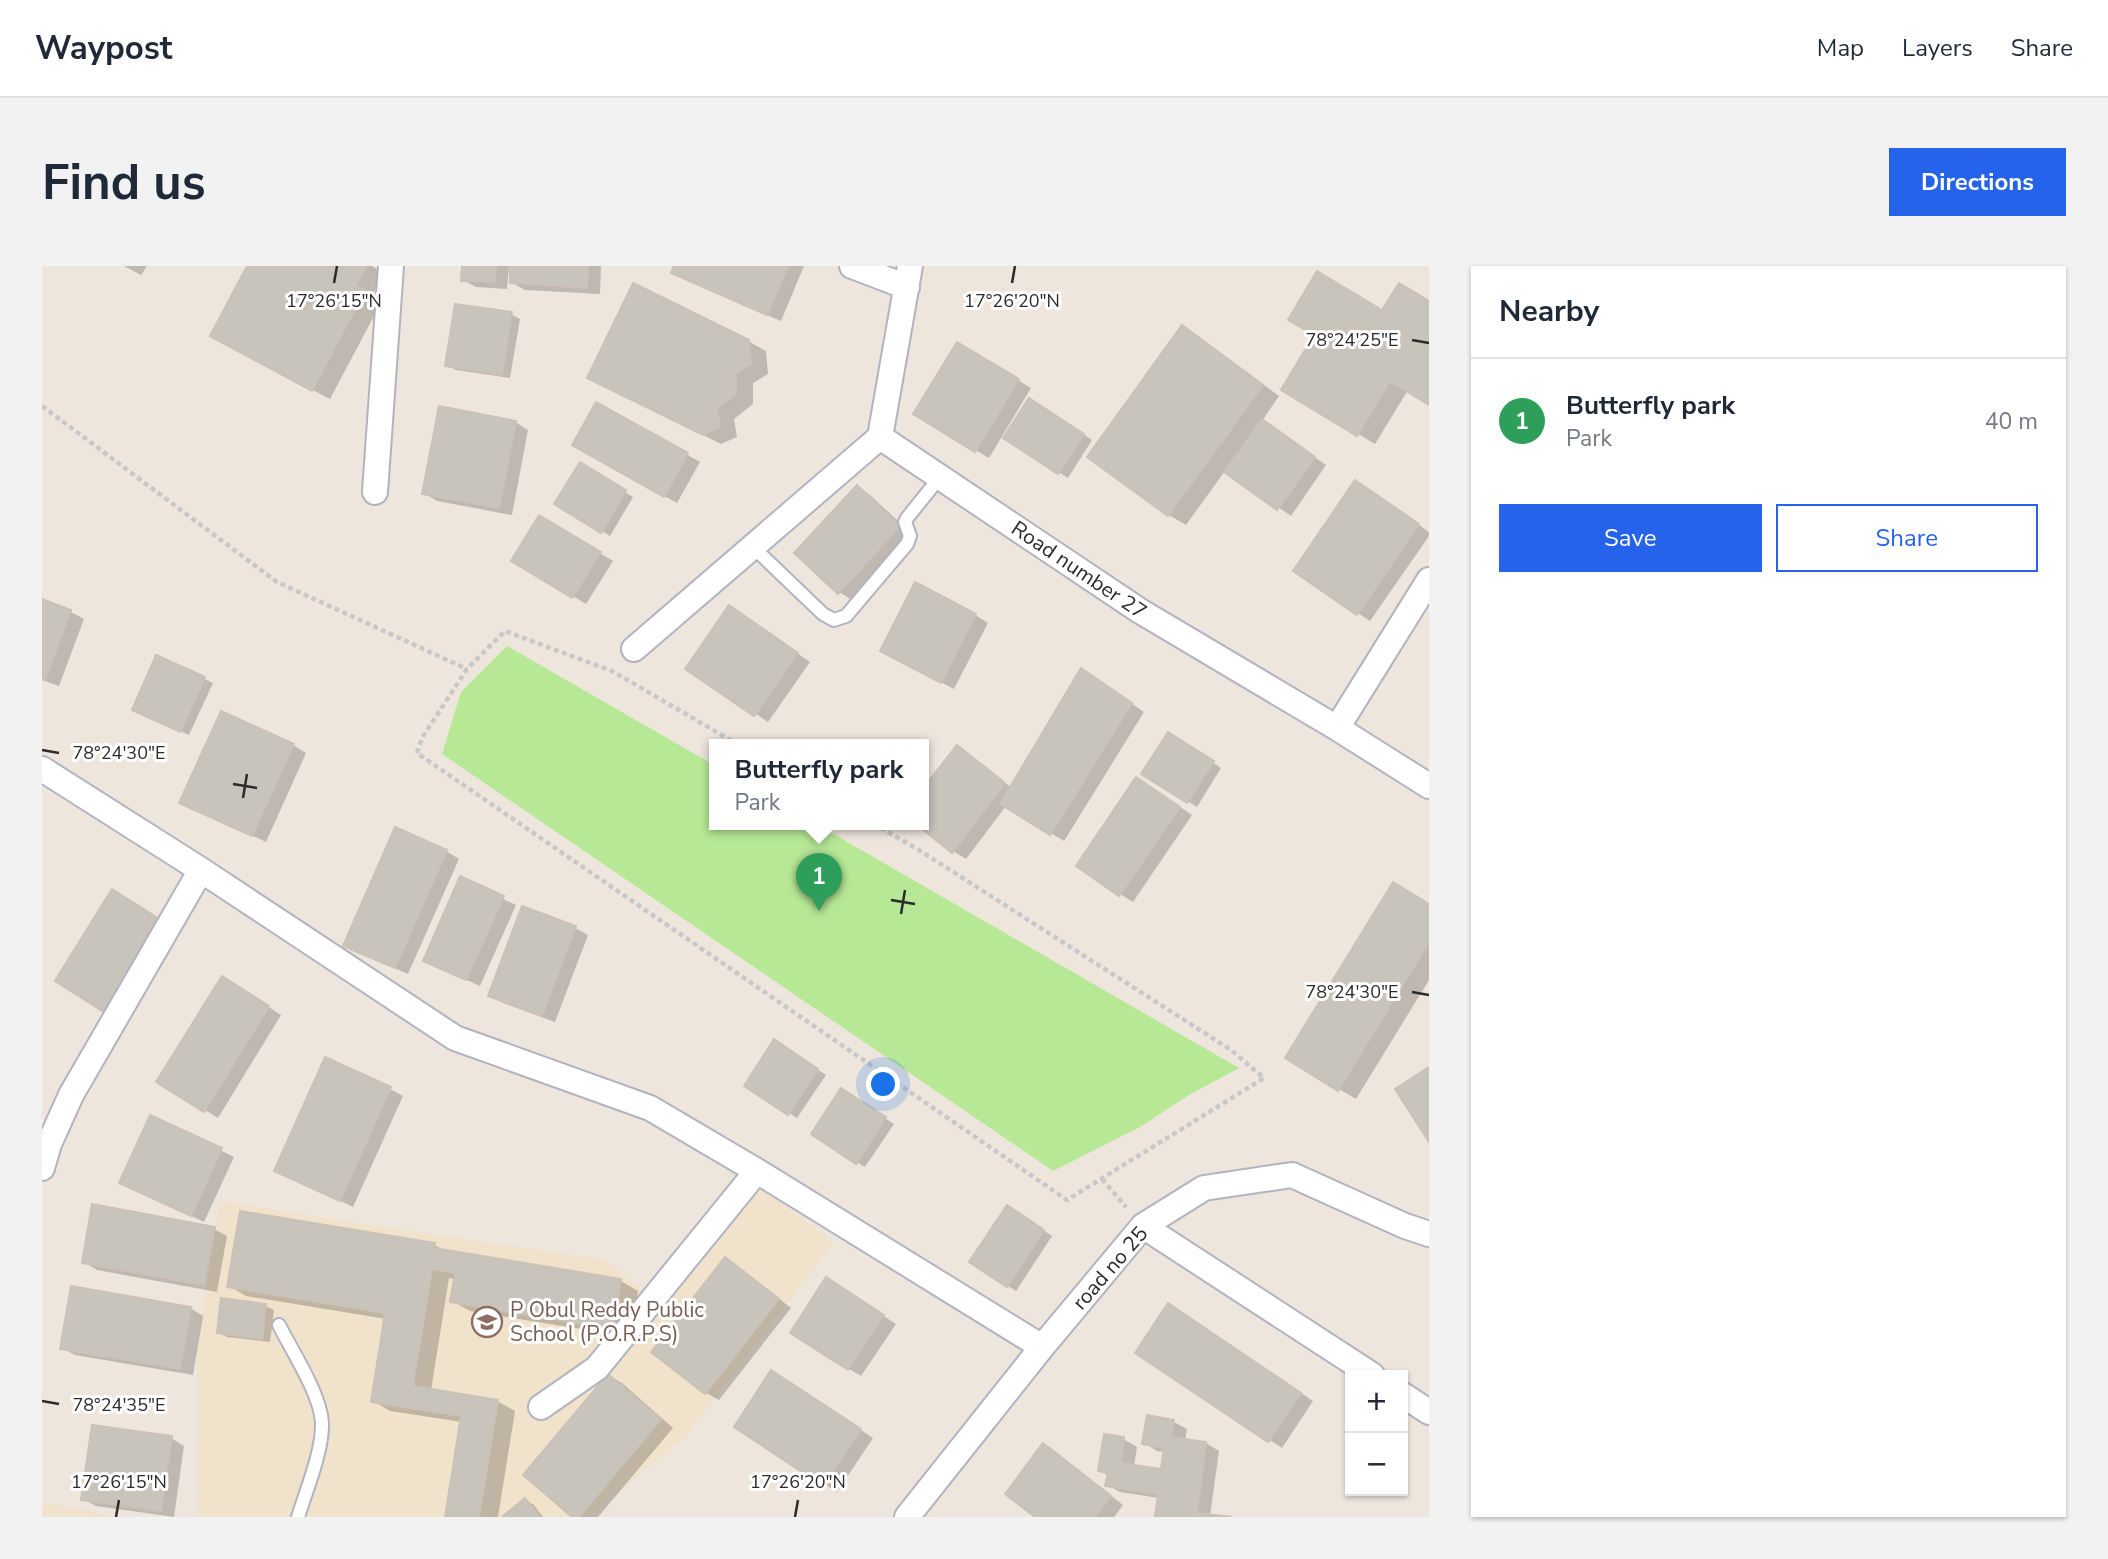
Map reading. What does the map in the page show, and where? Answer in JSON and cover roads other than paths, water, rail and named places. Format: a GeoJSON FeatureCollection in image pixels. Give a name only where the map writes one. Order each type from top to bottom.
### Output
{"type":"FeatureCollection","features":[{"type":"Feature","properties":{"kind":"street"},"geometry":{"type":"LineString","coordinates":[[375,492],[391,266]]}},
{"type":"Feature","properties":{"kind":"street"},"geometry":{"type":"LineString","coordinates":[[634,649],[880,437],[909,277],[852,266]]}},
{"type":"Feature","properties":{"kind":"street","name":"Road number 27"},"geometry":{"type":"LineString","coordinates":[[880,437],[1140,611],[1429,786]]}},
{"type":"Feature","properties":{"kind":"street"},"geometry":{"type":"LineString","coordinates":[[1337,728],[1429,579]]}},
{"type":"Feature","properties":{"kind":"street"},"geometry":{"type":"LineString","coordinates":[[42,769],[201,870],[455,1038],[650,1108],[1042,1347]]}},
{"type":"Feature","properties":{"kind":"street"},"geometry":{"type":"LineString","coordinates":[[42,1168],[49,1144],[71,1095],[201,870]]}},
{"type":"Feature","properties":{"kind":"street"},"geometry":{"type":"LineString","coordinates":[[541,1407],[597,1368],[757,1171]]}},
{"type":"Feature","properties":{"kind":"street","name":"road no 25"},"geometry":{"type":"LineString","coordinates":[[907,1517],[1042,1347],[1137,1220],[1204,1188],[1292,1175],[1405,1226],[1429,1234]]}},
{"type":"Feature","properties":{"kind":"street"},"geometry":{"type":"LineString","coordinates":[[1137,1220],[1364,1370]]}},
{"type":"Feature","properties":{"kind":"street"},"geometry":{"type":"LineString","coordinates":[[1408,1398],[1429,1412]]}},
{"type":"Feature","properties":{"kind":"lane"},"geometry":{"type":"LineString","coordinates":[[753,547],[823,614],[834,620],[840,619],[846,616],[907,544],[910,536],[906,518],[940,477]]}},
{"type":"Feature","properties":{"kind":"lane"},"geometry":{"type":"LineString","coordinates":[[279,1325],[316,1396],[323,1423],[319,1448],[298,1517]]}},
{"type":"Feature","properties":{"kind":"place","name":"Butterfly park"},"geometry":{"type":"Point","coordinates":[819,911]}},
{"type":"Feature","properties":{"kind":"place","name":"P Obul Reddy Public School (P.O.R.P.S)"},"geometry":{"type":"Point","coordinates":[487,1322]}}]}
